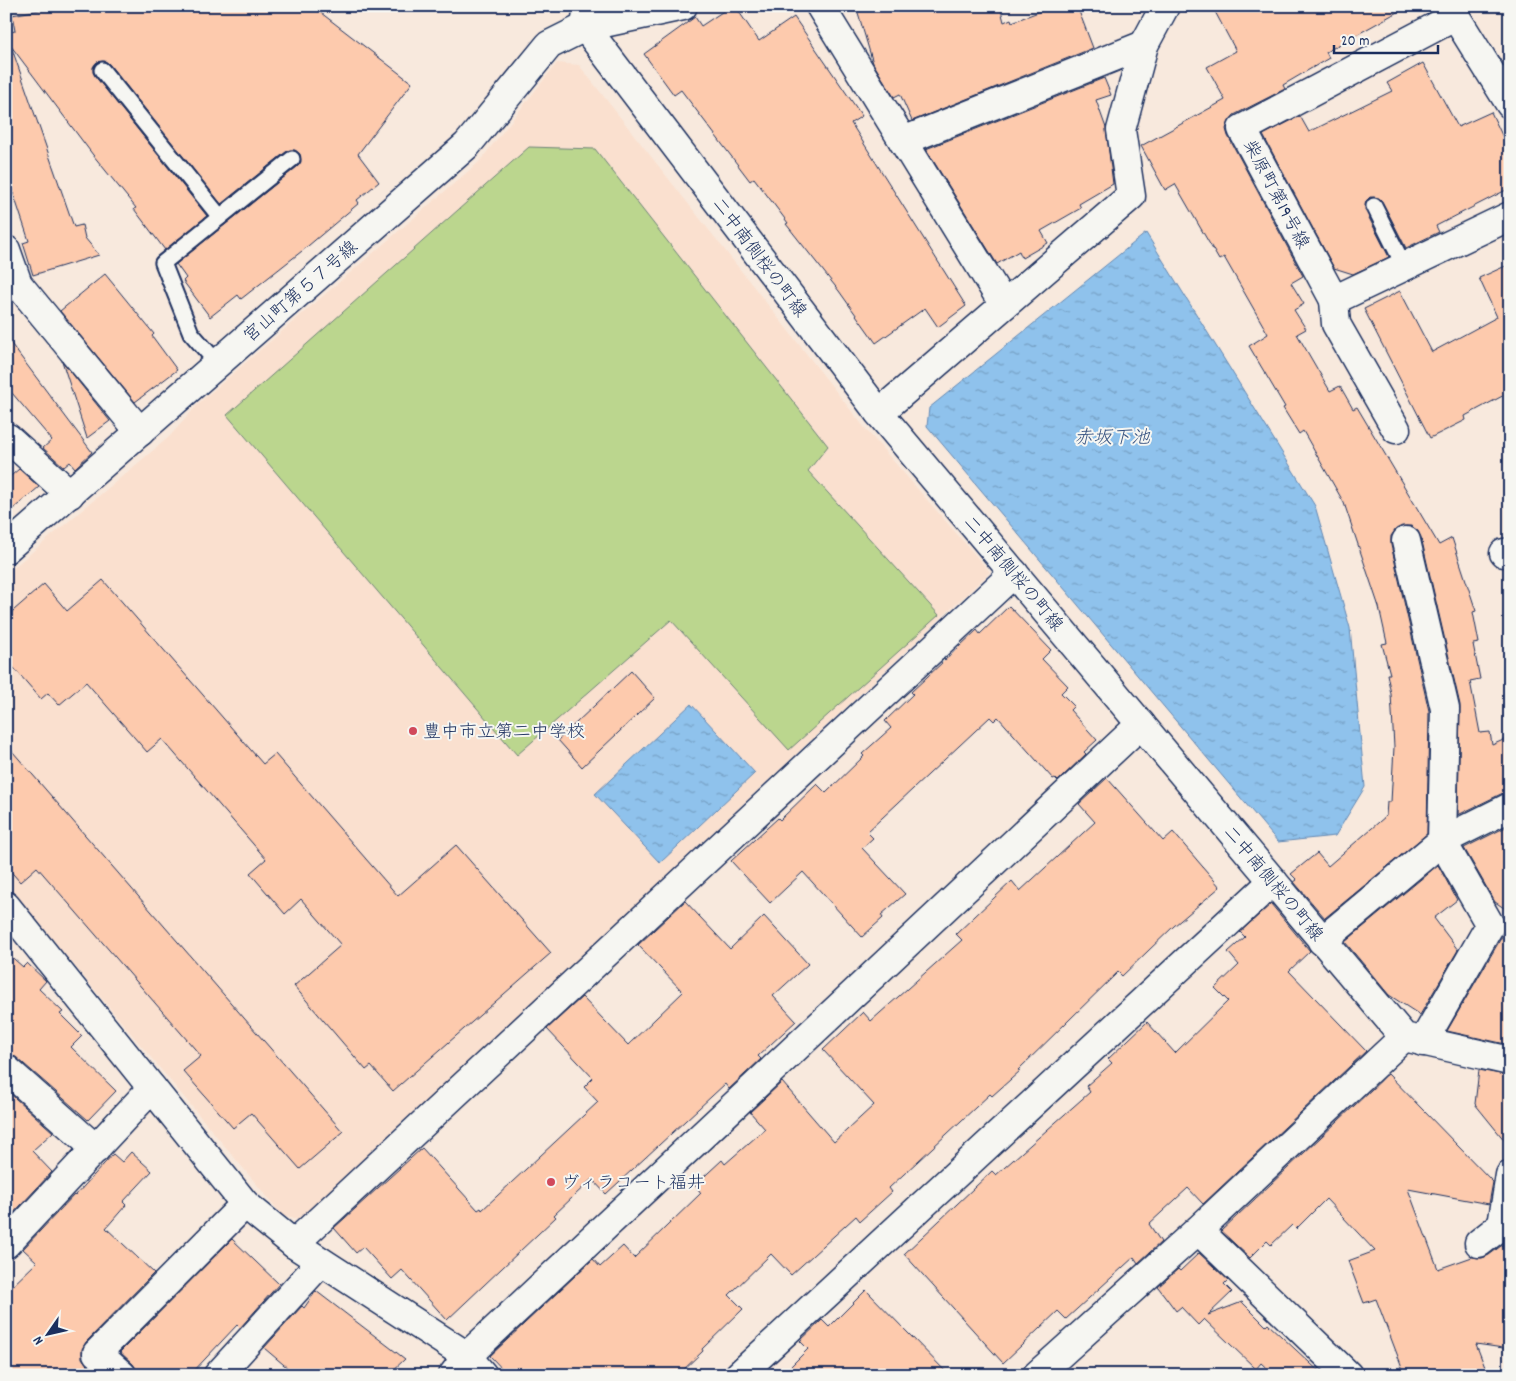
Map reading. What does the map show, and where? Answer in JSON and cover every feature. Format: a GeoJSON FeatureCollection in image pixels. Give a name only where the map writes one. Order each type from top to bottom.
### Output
{"type":"FeatureCollection","features":[{"type":"Feature","properties":{"kind":"street","name":"宮山町第５７号線"},"geometry":{"type":"LineString","coordinates":[[6,548],[70,494],[466,145],[549,45],[586,17],[683,6]]}},
{"type":"Feature","properties":{"kind":"street"},"geometry":{"type":"LineString","coordinates":[[820,6],[1004,305]]}},
{"type":"Feature","properties":{"kind":"street"},"geometry":{"type":"LineString","coordinates":[[879,413],[1130,196],[1121,130],[1144,45],[1165,6]]}},
{"type":"Feature","properties":{"kind":"street"},"geometry":{"type":"LineString","coordinates":[[1452,11],[1510,104]]}},
{"type":"Feature","properties":{"kind":"street","name":"柴原町第19号線"},"geometry":{"type":"LineString","coordinates":[[1334,300],[1242,129],[1452,11]]}},
{"type":"Feature","properties":{"kind":"street","name":"二中南側桜の町線"},"geometry":{"type":"LineString","coordinates":[[586,17],[879,413],[1322,940],[1413,1039]]}},
{"type":"Feature","properties":{"kind":"street"},"geometry":{"type":"LineString","coordinates":[[903,141],[1144,45]]}},
{"type":"Feature","properties":{"kind":"street"},"geometry":{"type":"LineString","coordinates":[[1396,429],[1336,324],[1334,300],[1510,216]]}},
{"type":"Feature","properties":{"kind":"street"},"geometry":{"type":"LineString","coordinates":[[6,250],[18,284],[140,432]]}},
{"type":"Feature","properties":{"kind":"street"},"geometry":{"type":"LineString","coordinates":[[6,438],[70,494]]}},
{"type":"Feature","properties":{"kind":"street"},"geometry":{"type":"LineString","coordinates":[[1037,1375],[1413,1039],[1490,925],[1442,841],[1445,709],[1406,541]]}},
{"type":"Feature","properties":{"kind":"street"},"geometry":{"type":"LineString","coordinates":[[294,1244],[1014,573]]}},
{"type":"Feature","properties":{"kind":"street"},"geometry":{"type":"LineString","coordinates":[[6,906],[245,1204],[294,1244],[468,1369],[1141,724]]}},
{"type":"Feature","properties":{"kind":"street"},"geometry":{"type":"LineString","coordinates":[[1322,940],[1442,841],[1510,807]]}},
{"type":"Feature","properties":{"kind":"street"},"geometry":{"type":"LineString","coordinates":[[740,1374],[1273,881]]}},
{"type":"Feature","properties":{"kind":"street"},"geometry":{"type":"LineString","coordinates":[[1413,1039],[1510,1061]]}},
{"type":"Feature","properties":{"kind":"street"},"geometry":{"type":"LineString","coordinates":[[6,1069],[96,1149]]}},
{"type":"Feature","properties":{"kind":"street"},"geometry":{"type":"LineString","coordinates":[[6,1244],[152,1088]]}},
{"type":"Feature","properties":{"kind":"street"},"geometry":{"type":"LineString","coordinates":[[1479,1244],[1502,1225],[1510,1175]]}},
{"type":"Feature","properties":{"kind":"street"},"geometry":{"type":"LineString","coordinates":[[122,1375],[97,1353],[245,1204]]}},
{"type":"Feature","properties":{"kind":"street"},"geometry":{"type":"LineString","coordinates":[[1198,1230],[1348,1375]]}},
{"type":"Feature","properties":{"kind":"street"},"geometry":{"type":"LineString","coordinates":[[218,1375],[321,1262]]}},
{"type":"Feature","properties":{"kind":"lane"},"geometry":{"type":"LineString","coordinates":[[102,70],[220,217]]}},
{"type":"Feature","properties":{"kind":"lane"},"geometry":{"type":"LineString","coordinates":[[218,364],[191,333],[163,263],[292,159]]}},
{"type":"Feature","properties":{"kind":"lane"},"geometry":{"type":"LineString","coordinates":[[1374,206],[1404,266]]}},
{"type":"Feature","properties":{"kind":"shaded area","name":"豊中市立第二中学校"},"geometry":{"type":"Polygon","coordinates":[[[557,63],[579,65],[868,432],[990,572],[300,1220],[283,1216],[18,898],[6,887],[6,574],[169,437],[201,401],[479,162],[557,63]]]}},
{"type":"Feature","properties":{"kind":"green space"},"geometry":{"type":"Polygon","coordinates":[[[529,147],[595,149],[828,446],[808,471],[939,615],[789,750],[671,620],[517,755],[227,415],[529,147]]]}},
{"type":"Feature","properties":{"kind":"water","name":"赤坂下池"},"geometry":{"type":"Polygon","coordinates":[[[1146,233],[1315,506],[1350,628],[1365,787],[1335,836],[1278,842],[927,426],[929,408],[1146,233]]]}},
{"type":"Feature","properties":{"kind":"water"},"geometry":{"type":"Polygon","coordinates":[[[691,704],[755,773],[660,863],[595,794],[691,704]]]}},
{"type":"Feature","properties":{"kind":"building"},"geometry":{"type":"Polygon","coordinates":[[[61,6],[312,6],[412,83],[358,154],[379,182],[357,200],[359,203],[302,251],[241,299],[238,295],[210,317],[183,281],[186,278],[176,264],[298,166],[301,162],[300,154],[295,150],[286,152],[221,204],[109,64],[105,61],[97,62],[93,67],[95,76],[207,216],[165,250],[134,209],[136,208],[93,155],[6,40],[6,33],[15,31],[12,15],[61,6]]]}},
{"type":"Feature","properties":{"kind":"building"},"geometry":{"type":"Polygon","coordinates":[[[731,6],[735,6],[759,41],[794,17],[862,116],[851,123],[966,306],[938,327],[925,308],[876,343],[839,291],[786,224],[788,223],[754,178],[750,181],[681,90],[674,95],[644,54],[695,17],[701,26],[731,6]]]}},
{"type":"Feature","properties":{"kind":"building"},"geometry":{"type":"Polygon","coordinates":[[[856,6],[1000,6],[1004,22],[1011,19],[1012,22],[1054,6],[1077,6],[1093,48],[912,121],[900,94],[894,97],[873,63],[856,6]]]}},
{"type":"Feature","properties":{"kind":"building"},"geometry":{"type":"Polygon","coordinates":[[[1212,6],[1408,6],[1326,52],[1329,58],[1283,85],[1285,89],[1234,115],[1226,129],[1303,276],[1291,283],[1304,304],[1294,310],[1306,329],[1297,334],[1330,391],[1340,386],[1353,409],[1357,407],[1439,545],[1452,538],[1476,611],[1473,612],[1479,643],[1473,644],[1480,679],[1470,681],[1480,733],[1490,732],[1492,745],[1510,737],[1510,792],[1503,793],[1458,815],[1460,705],[1421,537],[1418,531],[1411,526],[1402,526],[1396,529],[1391,536],[1391,545],[1429,711],[1427,834],[1325,918],[1294,882],[1297,880],[1291,874],[1317,853],[1328,866],[1386,816],[1387,802],[1391,802],[1394,747],[1391,694],[1387,674],[1390,674],[1382,644],[1387,643],[1379,607],[1344,503],[1303,431],[1299,434],[1283,408],[1285,407],[1249,346],[1268,334],[1224,257],[1219,260],[1175,184],[1165,190],[1141,146],[1225,100],[1207,67],[1236,51],[1212,6]]]}},
{"type":"Feature","properties":{"kind":"building"},"geometry":{"type":"Polygon","coordinates":[[[6,46],[11,46],[74,227],[82,225],[85,238],[99,255],[33,275],[23,243],[29,241],[6,171],[6,46]]]}},
{"type":"Feature","properties":{"kind":"building"},"geometry":{"type":"Polygon","coordinates":[[[1423,63],[1458,127],[1491,112],[1510,152],[1510,188],[1436,226],[1439,232],[1406,248],[1382,201],[1379,198],[1370,197],[1366,201],[1365,210],[1389,257],[1353,274],[1334,268],[1263,135],[1300,116],[1309,132],[1392,91],[1387,83],[1423,63]]]}},
{"type":"Feature","properties":{"kind":"building"},"geometry":{"type":"Polygon","coordinates":[[[1104,78],[1111,95],[1096,100],[1106,128],[1113,184],[1079,204],[1081,208],[1041,231],[1048,243],[1022,258],[1019,251],[997,264],[926,149],[1104,78]]]}},
{"type":"Feature","properties":{"kind":"building"},"geometry":{"type":"Polygon","coordinates":[[[1510,264],[1510,392],[1465,416],[1466,420],[1430,438],[1364,309],[1400,291],[1432,352],[1497,317],[1479,278],[1510,264]]]}},
{"type":"Feature","properties":{"kind":"building"},"geometry":{"type":"Polygon","coordinates":[[[105,274],[154,334],[152,336],[177,370],[135,402],[60,311],[105,274]]]}},
{"type":"Feature","properties":{"kind":"building"},"geometry":{"type":"Polygon","coordinates":[[[6,337],[92,452],[75,468],[70,462],[64,467],[43,448],[52,440],[6,386],[6,337]]]}},
{"type":"Feature","properties":{"kind":"building"},"geometry":{"type":"Polygon","coordinates":[[[62,361],[110,421],[87,438],[62,361]]]}},
{"type":"Feature","properties":{"kind":"building"},"geometry":{"type":"Polygon","coordinates":[[[19,469],[39,487],[6,515],[6,480],[19,469]]]}},
{"type":"Feature","properties":{"kind":"building"},"geometry":{"type":"Polygon","coordinates":[[[103,580],[263,764],[275,754],[398,896],[456,845],[551,953],[393,1091],[371,1066],[366,1070],[294,986],[341,945],[301,899],[285,914],[250,873],[266,859],[162,739],[147,752],[86,682],[59,705],[48,693],[41,699],[6,659],[6,617],[44,584],[67,611],[103,580]]]}},
{"type":"Feature","properties":{"kind":"building"},"geometry":{"type":"Polygon","coordinates":[[[1009,606],[1051,650],[1042,659],[1068,686],[1061,693],[1074,706],[1070,710],[1097,740],[1084,752],[1086,754],[1058,781],[1055,778],[1053,779],[998,717],[994,721],[990,717],[867,832],[873,838],[862,848],[905,894],[881,915],[883,918],[862,937],[803,872],[770,903],[731,861],[778,818],[780,820],[817,784],[826,793],[864,756],[862,754],[891,728],[885,721],[913,694],[911,692],[977,630],[980,634],[1009,606]]]}},
{"type":"Feature","properties":{"kind":"building"},"geometry":{"type":"Polygon","coordinates":[[[631,671],[655,698],[582,767],[558,740],[631,671]]]}},
{"type":"Feature","properties":{"kind":"building"},"geometry":{"type":"Polygon","coordinates":[[[6,744],[343,1132],[300,1169],[251,1113],[233,1128],[183,1071],[201,1056],[37,867],[20,882],[6,866],[6,744]]]}},
{"type":"Feature","properties":{"kind":"building"},"geometry":{"type":"Polygon","coordinates":[[[1107,778],[1163,841],[1173,832],[1220,887],[1174,926],[1122,976],[1118,972],[1018,1070],[1020,1071],[992,1096],[990,1094],[889,1188],[892,1192],[860,1221],[856,1216],[791,1275],[771,1254],[729,1295],[743,1309],[678,1375],[508,1375],[490,1356],[593,1259],[600,1267],[623,1246],[634,1258],[701,1193],[695,1185],[722,1160],[725,1164],[765,1129],[750,1112],[782,1082],[834,1142],[874,1105],[823,1050],[863,1012],[871,1021],[962,940],[956,934],[1012,881],[1020,891],[1095,822],[1079,804],[1107,778]]]}},
{"type":"Feature","properties":{"kind":"building"},"geometry":{"type":"Polygon","coordinates":[[[1510,825],[1510,912],[1495,902],[1464,848],[1510,825]]]}},
{"type":"Feature","properties":{"kind":"building"},"geometry":{"type":"Polygon","coordinates":[[[1438,865],[1457,900],[1434,918],[1458,950],[1420,1015],[1389,995],[1345,942],[1438,865]]]}},
{"type":"Feature","properties":{"kind":"building"},"geometry":{"type":"Polygon","coordinates":[[[685,901],[730,949],[764,916],[808,964],[773,996],[796,1021],[758,1056],[761,1059],[729,1089],[725,1084],[606,1194],[592,1179],[554,1215],[556,1217],[447,1320],[402,1270],[392,1279],[363,1247],[356,1253],[334,1228],[422,1148],[478,1210],[481,1208],[482,1210],[598,1102],[584,1087],[593,1078],[547,1029],[582,997],[628,1045],[683,992],[638,945],[685,901]]]}},
{"type":"Feature","properties":{"kind":"building"},"geometry":{"type":"Polygon","coordinates":[[[1271,904],[1310,951],[1289,971],[1366,1051],[1203,1204],[1188,1188],[1149,1224],[1161,1242],[1138,1263],[1134,1257],[1066,1319],[1058,1311],[1003,1363],[904,1254],[992,1171],[996,1175],[1090,1092],[1086,1086],[1112,1063],[1108,1059],[1147,1022],[1175,1053],[1228,1001],[1215,988],[1239,965],[1228,952],[1245,937],[1240,932],[1271,904]]]}},
{"type":"Feature","properties":{"kind":"building"},"geometry":{"type":"Polygon","coordinates":[[[1510,918],[1510,1045],[1447,1031],[1504,933],[1510,918]]]}},
{"type":"Feature","properties":{"kind":"building"},"geometry":{"type":"Polygon","coordinates":[[[6,952],[23,967],[27,963],[46,981],[39,989],[63,1012],[60,1014],[82,1036],[71,1047],[116,1091],[88,1120],[16,1057],[6,1054],[6,952]]]}},
{"type":"Feature","properties":{"kind":"building"},"geometry":{"type":"Polygon","coordinates":[[[1479,1070],[1510,1076],[1510,1103],[1505,1141],[1475,1104],[1479,1070]]]}},
{"type":"Feature","properties":{"kind":"building"},"geometry":{"type":"Polygon","coordinates":[[[1388,1074],[1493,1182],[1489,1204],[1408,1189],[1438,1269],[1472,1257],[1482,1258],[1510,1242],[1510,1349],[1476,1344],[1488,1375],[1405,1375],[1376,1299],[1364,1303],[1348,1261],[1375,1251],[1326,1199],[1296,1229],[1292,1225],[1271,1245],[1267,1241],[1250,1258],[1221,1231],[1388,1074]]]}},
{"type":"Feature","properties":{"kind":"building"},"geometry":{"type":"Polygon","coordinates":[[[6,1090],[53,1132],[32,1151],[52,1172],[6,1221],[6,1090]]]}},
{"type":"Feature","properties":{"kind":"building"},"geometry":{"type":"Polygon","coordinates":[[[131,1152],[152,1171],[123,1202],[126,1205],[106,1228],[154,1273],[86,1342],[82,1349],[82,1358],[98,1375],[6,1375],[6,1292],[37,1262],[23,1249],[113,1154],[122,1162],[131,1152]]]}},
{"type":"Feature","properties":{"kind":"building"},"geometry":{"type":"Polygon","coordinates":[[[232,1239],[279,1284],[240,1328],[237,1325],[190,1375],[137,1375],[137,1370],[133,1364],[120,1352],[232,1239]]]}},
{"type":"Feature","properties":{"kind":"building"},"geometry":{"type":"Polygon","coordinates":[[[1199,1253],[1228,1280],[1224,1284],[1232,1292],[1208,1315],[1242,1302],[1266,1326],[1268,1324],[1323,1375],[1274,1375],[1261,1363],[1256,1369],[1204,1319],[1198,1325],[1181,1307],[1176,1311],[1158,1287],[1178,1269],[1180,1271],[1199,1253]]]}},
{"type":"Feature","properties":{"kind":"building"},"geometry":{"type":"Polygon","coordinates":[[[866,1290],[949,1375],[782,1375],[808,1349],[800,1341],[822,1320],[829,1327],[866,1290]]]}},
{"type":"Feature","properties":{"kind":"building"},"geometry":{"type":"Polygon","coordinates":[[[316,1291],[405,1359],[388,1375],[296,1375],[264,1348],[302,1306],[304,1308],[316,1291]]]}},
{"type":"Feature","properties":{"kind":"place","name":"豊中市立第二中学校"},"geometry":{"type":"Point","coordinates":[413,731]}},
{"type":"Feature","properties":{"kind":"place","name":"ヴィラコート福井"},"geometry":{"type":"Point","coordinates":[551,1182]}}]}
